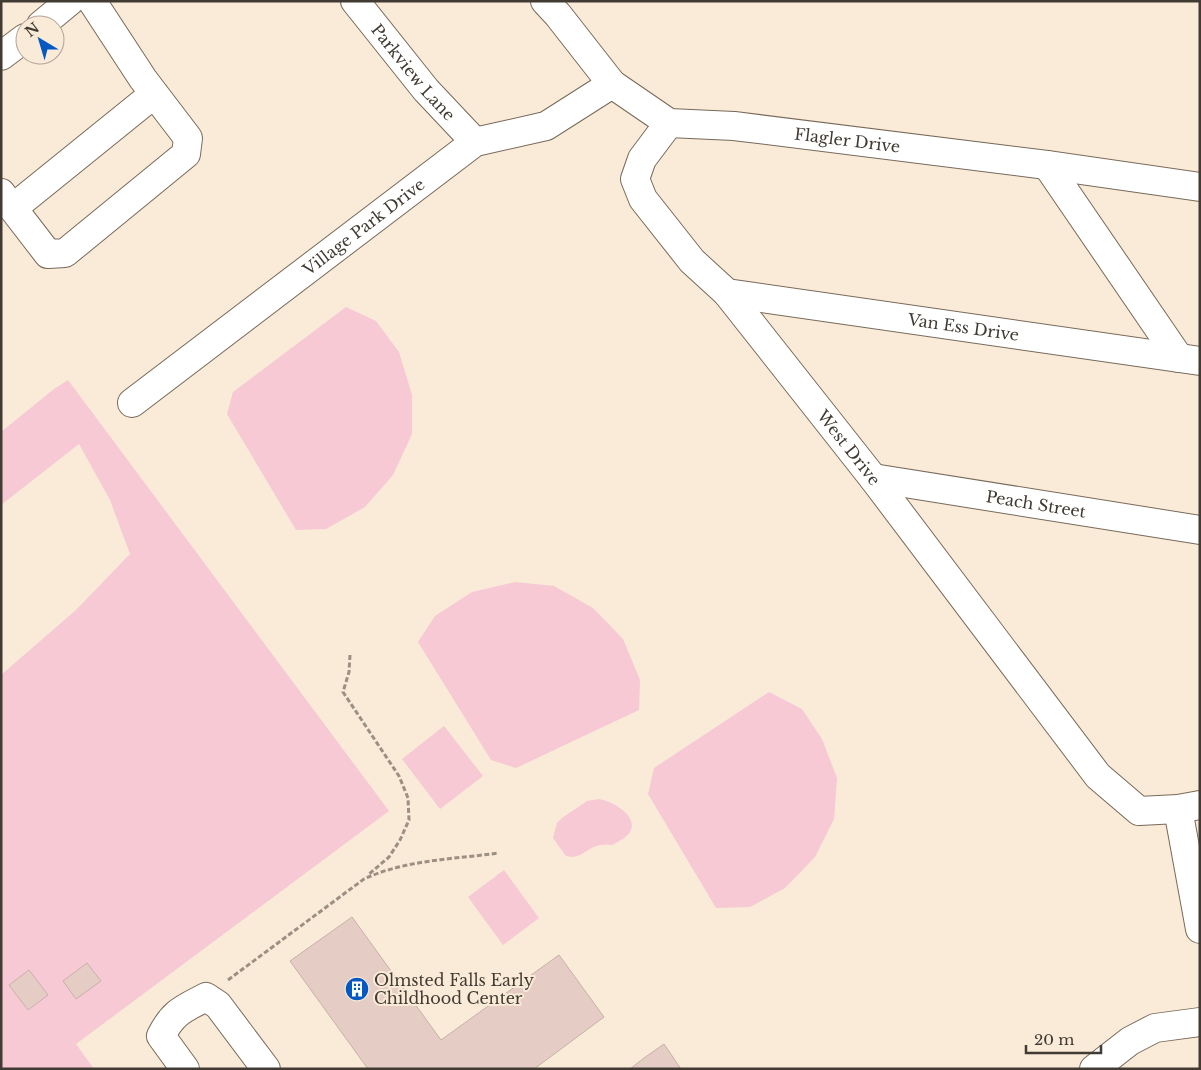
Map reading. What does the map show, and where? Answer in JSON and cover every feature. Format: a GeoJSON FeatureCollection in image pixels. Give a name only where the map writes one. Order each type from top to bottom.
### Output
{"type":"FeatureCollection","features":[{"type":"Feature","properties":{"kind":"street"},"geometry":{"type":"LineString","coordinates":[[53,15],[70,1]]}},
{"type":"Feature","properties":{"kind":"street"},"geometry":{"type":"LineString","coordinates":[[92,1],[154,94],[188,138],[186,154],[65,253],[48,254],[7,200],[154,94]]}},
{"type":"Feature","properties":{"kind":"street","name":"Parkview Lane"},"geometry":{"type":"LineString","coordinates":[[355,1],[426,90],[475,142]]}},
{"type":"Feature","properties":{"kind":"street"},"geometry":{"type":"LineString","coordinates":[[545,1],[612,84],[669,123]]}},
{"type":"Feature","properties":{"kind":"street"},"geometry":{"type":"LineString","coordinates":[[1,56],[15,46]]}},
{"type":"Feature","properties":{"kind":"street","name":"Village Park Drive"},"geometry":{"type":"LineString","coordinates":[[132,403],[475,142],[546,126],[612,84]]}},
{"type":"Feature","properties":{"kind":"street","name":"Flagler Drive"},"geometry":{"type":"LineString","coordinates":[[669,123],[734,126],[1047,165],[1200,187]]}},
{"type":"Feature","properties":{"kind":"street","name":"West Drive"},"geometry":{"type":"LineString","coordinates":[[669,123],[642,159],[635,179],[643,199],[692,261],[727,292],[872,478],[1098,776],[1139,811],[1189,807]]}},
{"type":"Feature","properties":{"kind":"street"},"geometry":{"type":"LineString","coordinates":[[1047,165],[1189,360]]}},
{"type":"Feature","properties":{"kind":"street","name":"Van Ess Drive"},"geometry":{"type":"LineString","coordinates":[[727,292],[1189,360]]}},
{"type":"Feature","properties":{"kind":"street","name":"Peach Street"},"geometry":{"type":"LineString","coordinates":[[872,478],[1200,530]]}},
{"type":"Feature","properties":{"kind":"street"},"geometry":{"type":"LineString","coordinates":[[1189,807],[1200,929]]}},
{"type":"Feature","properties":{"kind":"street"},"geometry":{"type":"LineString","coordinates":[[185,1069],[161,1036],[168,1022],[178,1013],[206,997],[218,1005],[266,1069]]}},
{"type":"Feature","properties":{"kind":"street"},"geometry":{"type":"LineString","coordinates":[[1094,1069],[1130,1041],[1155,1028],[1200,1022]]}},
{"type":"Feature","properties":{"kind":"path"},"geometry":{"type":"LineString","coordinates":[[206,997],[364,879],[389,857],[400,840],[409,820],[408,798],[399,776],[343,692],[349,672],[350,655]]}},
{"type":"Feature","properties":{"kind":"path"},"geometry":{"type":"LineString","coordinates":[[364,879],[398,867],[499,854]]}},
{"type":"Feature","properties":{"kind":"shaded area"},"geometry":{"type":"Polygon","coordinates":[[[346,307],[376,321],[399,352],[412,395],[412,434],[393,475],[365,507],[326,529],[296,530],[227,414],[233,392],[346,307]]]}},
{"type":"Feature","properties":{"kind":"shaded area"},"geometry":{"type":"Polygon","coordinates":[[[68,380],[389,811],[76,1044],[94,1069],[1,1069],[1,675],[76,610],[130,554],[110,500],[79,444],[1,505],[1,432],[68,380]]]}},
{"type":"Feature","properties":{"kind":"shaded area"},"geometry":{"type":"Polygon","coordinates":[[[515,582],[554,586],[593,608],[623,639],[640,680],[639,710],[516,768],[491,760],[418,642],[435,616],[472,592],[515,582]]]}},
{"type":"Feature","properties":{"kind":"shaded area"},"geometry":{"type":"Polygon","coordinates":[[[769,692],[802,709],[822,739],[837,778],[834,819],[815,857],[785,888],[750,907],[716,908],[648,794],[654,768],[769,692]]]}},
{"type":"Feature","properties":{"kind":"shaded area"},"geometry":{"type":"Polygon","coordinates":[[[444,726],[483,776],[440,809],[402,759],[444,726]]]}},
{"type":"Feature","properties":{"kind":"shaded area"},"geometry":{"type":"Polygon","coordinates":[[[599,799],[616,805],[627,814],[632,824],[630,832],[623,839],[612,845],[597,846],[577,856],[566,856],[553,838],[557,823],[587,801],[599,799]]]}},
{"type":"Feature","properties":{"kind":"shaded area"},"geometry":{"type":"Polygon","coordinates":[[[504,870],[539,918],[503,945],[468,897],[504,870]]]}},
{"type":"Feature","properties":{"kind":"building","name":"Olmsted Falls Early Childhood Center"},"geometry":{"type":"Polygon","coordinates":[[[352,917],[441,1040],[559,955],[604,1017],[534,1069],[368,1069],[290,961],[352,917]]]}},
{"type":"Feature","properties":{"kind":"building"},"geometry":{"type":"Polygon","coordinates":[[[87,963],[101,981],[76,999],[63,981],[87,963]]]}},
{"type":"Feature","properties":{"kind":"building"},"geometry":{"type":"Polygon","coordinates":[[[29,970],[48,995],[28,1010],[9,985],[29,970]]]}},
{"type":"Feature","properties":{"kind":"building"},"geometry":{"type":"Polygon","coordinates":[[[664,1044],[681,1069],[630,1069],[644,1058],[664,1044]]]}},
{"type":"Feature","properties":{"kind":"place","name":"Olmsted Falls Early Childhood Center"},"geometry":{"type":"Point","coordinates":[357,989]}}]}
